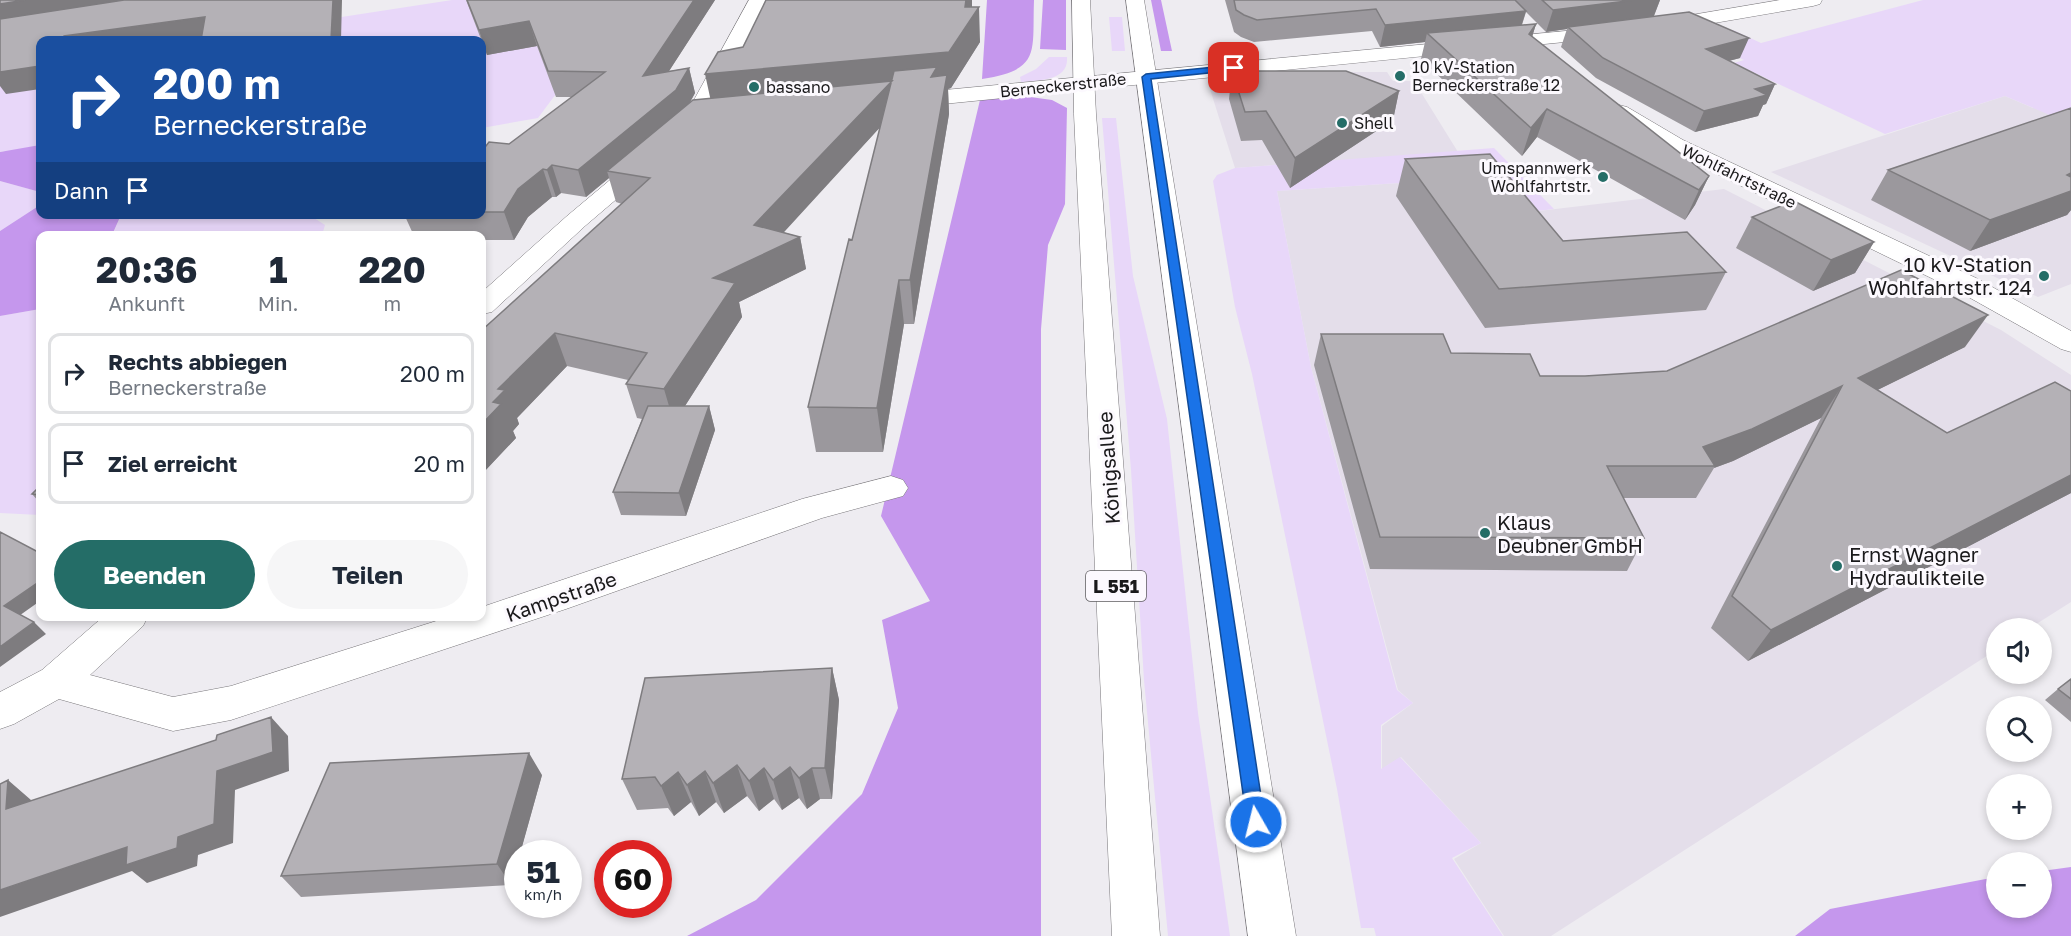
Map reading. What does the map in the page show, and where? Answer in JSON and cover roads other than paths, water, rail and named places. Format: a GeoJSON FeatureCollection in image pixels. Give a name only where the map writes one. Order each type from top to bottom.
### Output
{"type":"FeatureCollection","features":[{"type":"Feature","properties":{"kind":"street"},"geometry":{"type":"LineString","coordinates":[[486,302],[576,221],[704,121],[758,0]]}},
{"type":"Feature","properties":{"kind":"street","name":"Königsallee"},"geometry":{"type":"LineString","coordinates":[[1081,0],[1084,83],[1136,936]]}},
{"type":"Feature","properties":{"kind":"street"},"geometry":{"type":"LineString","coordinates":[[1136,0],[1272,936]]}},
{"type":"Feature","properties":{"kind":"street","name":"Berneckerstraße"},"geometry":{"type":"LineString","coordinates":[[886,102],[1635,29],[1813,0]]}},
{"type":"Feature","properties":{"kind":"street"},"geometry":{"type":"LineString","coordinates":[[1522,21],[1561,60]]}},
{"type":"Feature","properties":{"kind":"street","name":"Wohlfahrtstraße"},"geometry":{"type":"LineString","coordinates":[[1605,102],[1675,145],[1966,284],[2071,343]]}},
{"type":"Feature","properties":{"kind":"street","name":"Kampstraße"},"geometry":{"type":"LineString","coordinates":[[56,682],[173,714],[231,703],[553,600],[814,508],[891,488]]}},
{"type":"Feature","properties":{"kind":"street"},"geometry":{"type":"LineString","coordinates":[[0,712],[56,682],[124,621]]}},
{"type":"Feature","properties":{"kind":"place","name":"10 kV-Station Berneckerstraße 12"},"geometry":{"type":"Point","coordinates":[1400,76]}},
{"type":"Feature","properties":{"kind":"place","name":"bassano"},"geometry":{"type":"Point","coordinates":[754,87]}},
{"type":"Feature","properties":{"kind":"place","name":"Shell"},"geometry":{"type":"Point","coordinates":[1342,123]}},
{"type":"Feature","properties":{"kind":"place","name":"Umspannwerk Wohlfahrtstr."},"geometry":{"type":"Point","coordinates":[1603,177]}},
{"type":"Feature","properties":{"kind":"place","name":"10 kV-Station Wohlfahrtstr. 124"},"geometry":{"type":"Point","coordinates":[2044,276]}},
{"type":"Feature","properties":{"kind":"place","name":"Klaus Deubner GmbH"},"geometry":{"type":"Point","coordinates":[1485,533]}},
{"type":"Feature","properties":{"kind":"place","name":"Ernst Wagner Hydraulikteile"},"geometry":{"type":"Point","coordinates":[1837,566]}}]}
